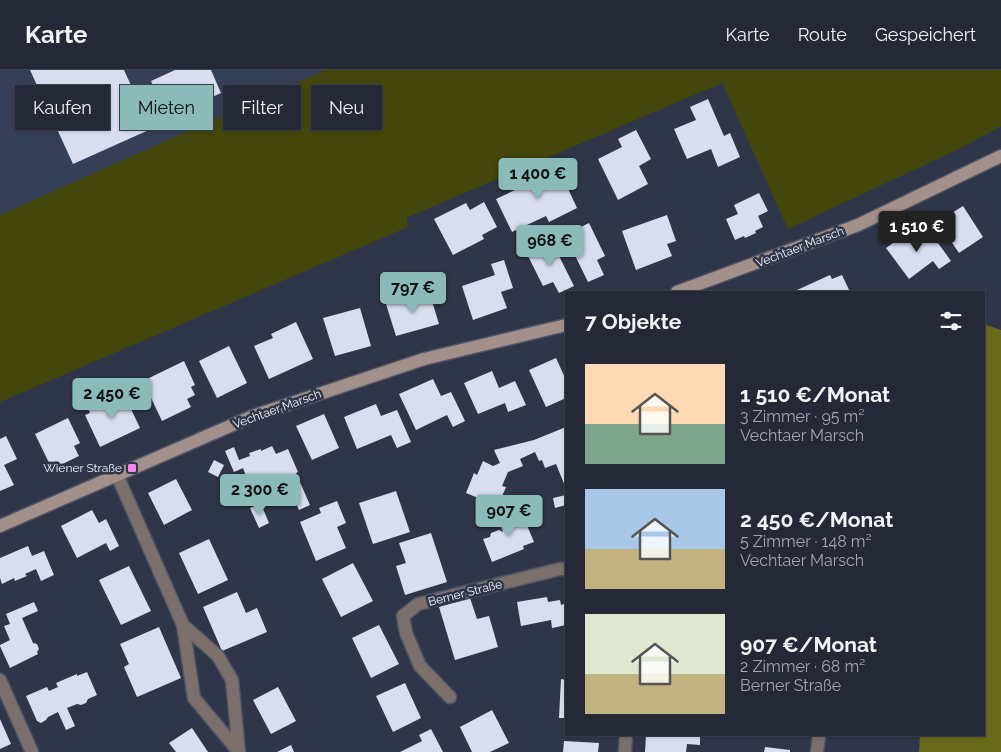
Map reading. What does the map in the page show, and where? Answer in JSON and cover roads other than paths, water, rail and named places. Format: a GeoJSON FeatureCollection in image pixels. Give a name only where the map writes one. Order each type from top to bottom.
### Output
{"type":"FeatureCollection","features":[{"type":"Feature","properties":{"kind":"street","name":"Vechtaer Marsch"},"geometry":{"type":"LineString","coordinates":[[680,291],[858,225],[1001,156]]}},
{"type":"Feature","properties":{"kind":"street","name":"Vechtaer Marsch"},"geometry":{"type":"LineString","coordinates":[[0,526],[253,416],[298,400],[424,359],[565,325]]}},
{"type":"Feature","properties":{"kind":"street"},"geometry":{"type":"LineString","coordinates":[[117,475],[184,624],[194,698],[239,752]]}},
{"type":"Feature","properties":{"kind":"street","name":"Berner Straße"},"geometry":{"type":"LineString","coordinates":[[450,697],[420,666],[406,633],[403,616],[418,604],[565,568]]}},
{"type":"Feature","properties":{"kind":"street"},"geometry":{"type":"LineString","coordinates":[[184,624],[218,656],[232,680],[239,752]]}},
{"type":"Feature","properties":{"kind":"street"},"geometry":{"type":"LineString","coordinates":[[0,680],[32,752]]}},
{"type":"Feature","properties":{"kind":"street"},"geometry":{"type":"LineString","coordinates":[[624,752],[626,736]]}},
{"type":"Feature","properties":{"kind":"street"},"geometry":{"type":"LineString","coordinates":[[818,752],[819,736]]}},
{"type":"Feature","properties":{"kind":"place","name":"Wiener Straße"},"geometry":{"type":"Point","coordinates":[132,468]}}]}
